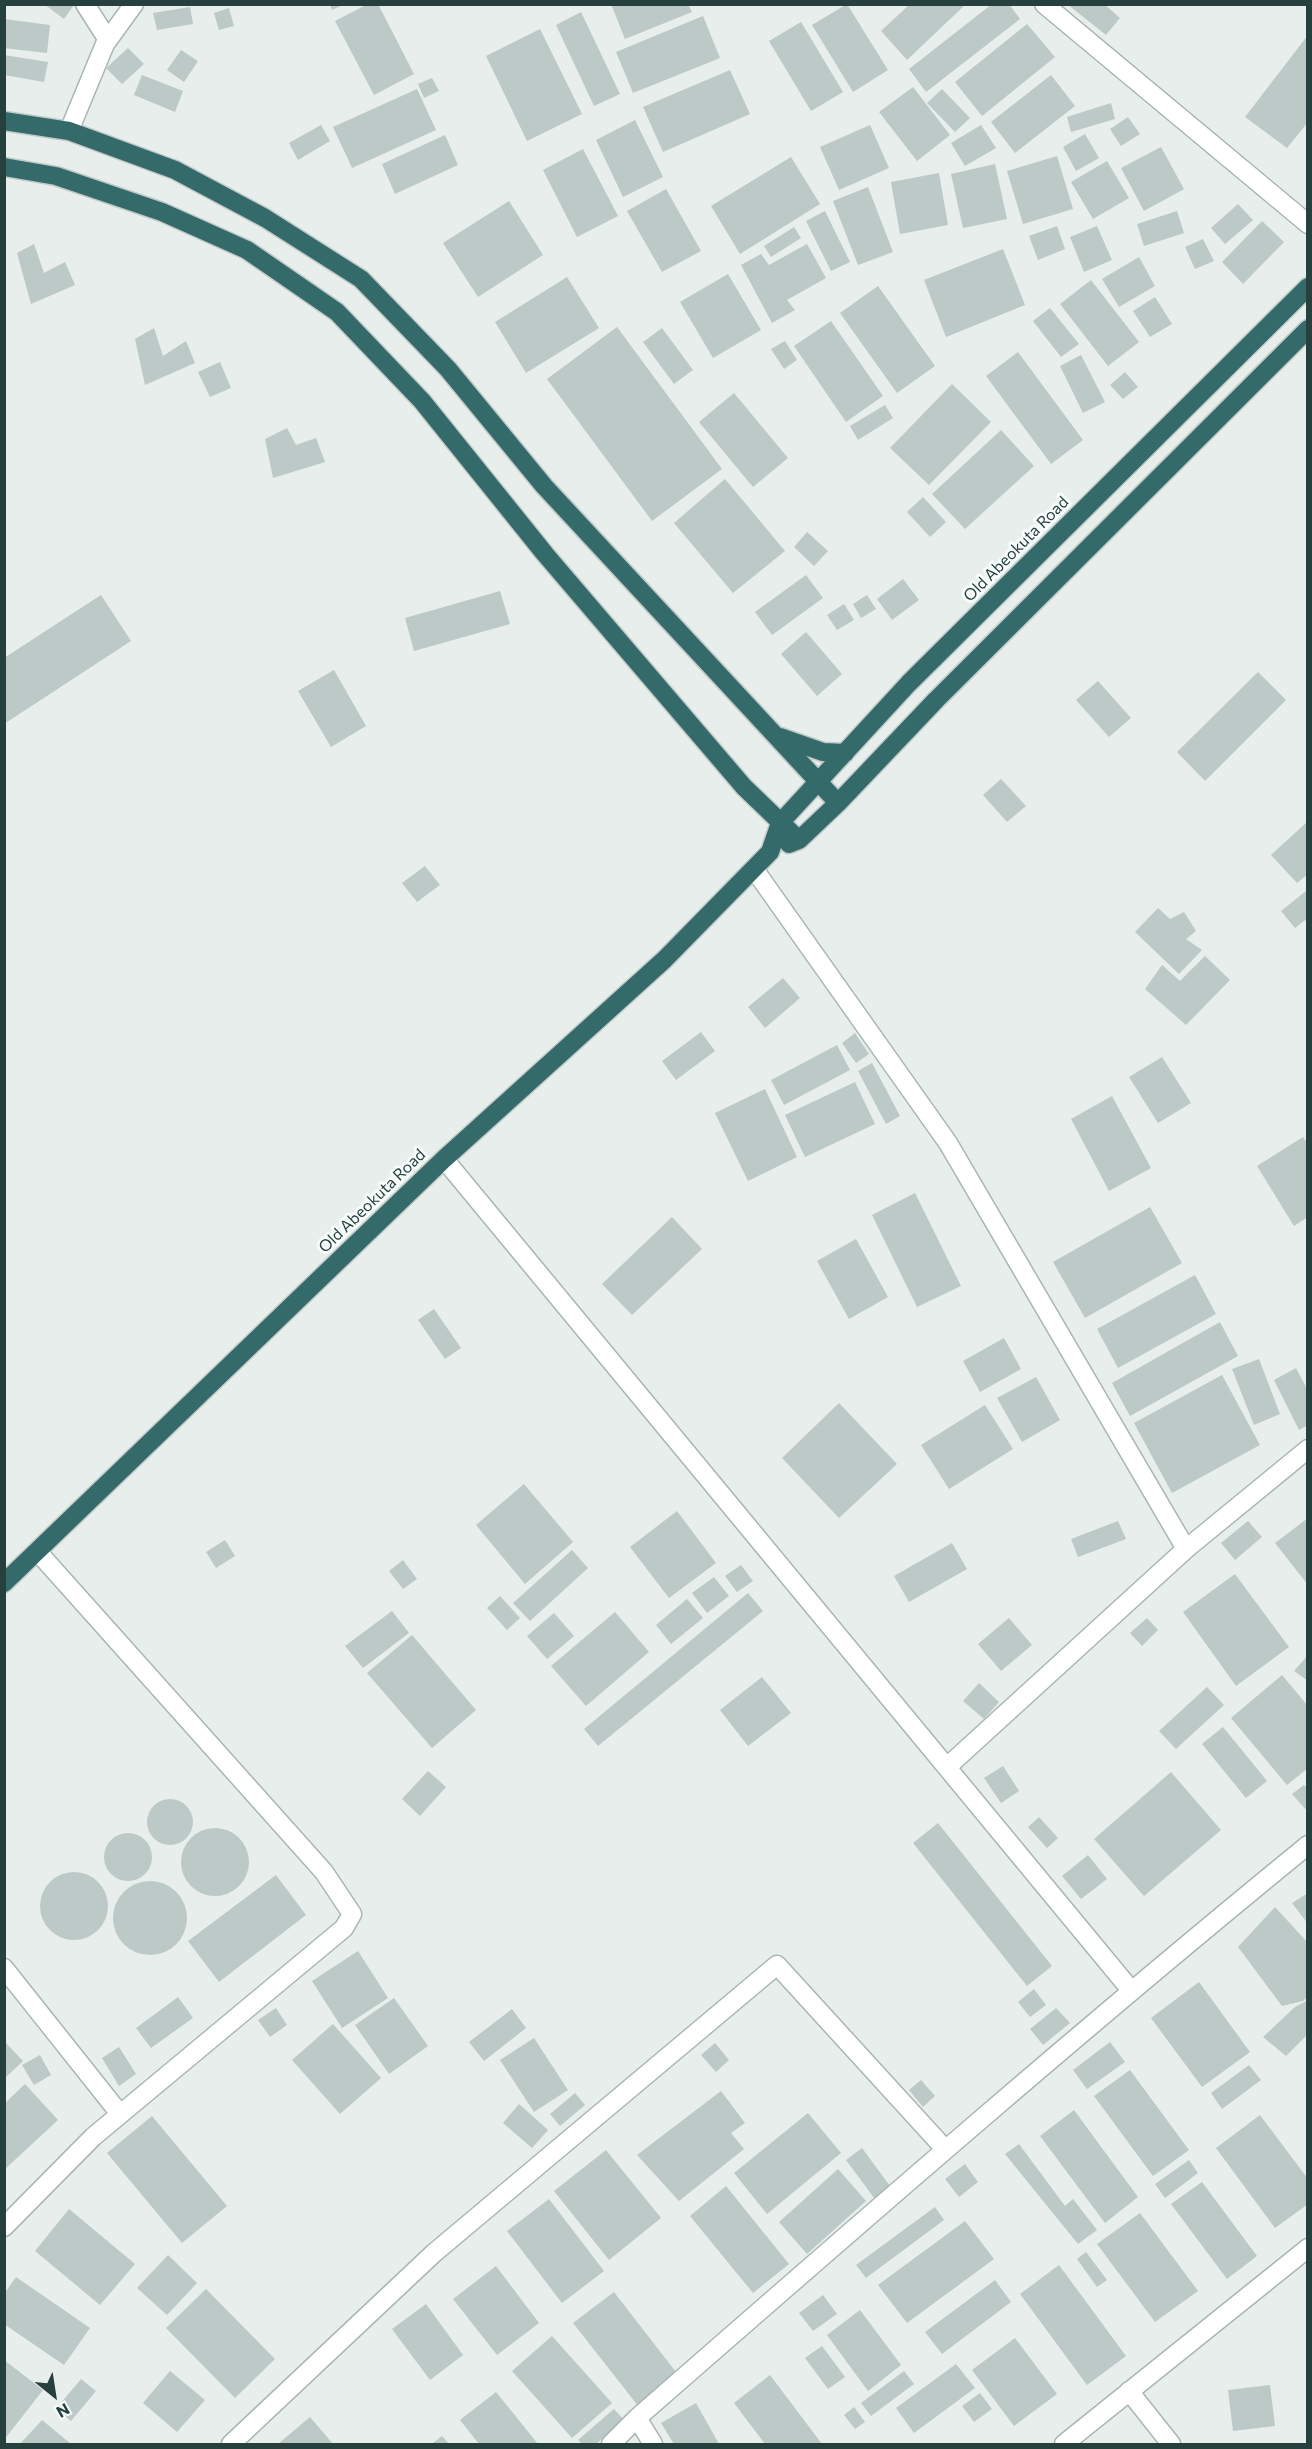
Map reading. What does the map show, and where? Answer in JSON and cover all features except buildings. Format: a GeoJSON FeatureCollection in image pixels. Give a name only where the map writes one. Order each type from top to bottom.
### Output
{"type":"FeatureCollection","features":[{"type":"Feature","properties":{"kind":"highway"},"geometry":{"type":"LineString","coordinates":[[4,121],[69,131],[175,170],[266,218],[361,279],[448,369],[544,486],[838,802]]}},
{"type":"Feature","properties":{"kind":"highway"},"geometry":{"type":"LineString","coordinates":[[4,167],[56,176],[162,212],[247,250],[337,312],[422,401],[545,554],[744,787],[799,840]]}},
{"type":"Feature","properties":{"kind":"highway","name":"Old Abeokuta Road"},"geometry":{"type":"LineString","coordinates":[[4,1583],[444,1159],[664,960],[770,852],[780,823],[909,683],[1308,287]]}},
{"type":"Feature","properties":{"kind":"highway","name":"Old Abeokuta Road"},"geometry":{"type":"LineString","coordinates":[[770,852],[799,840],[1308,329]]}},
{"type":"Feature","properties":{"kind":"highway"},"geometry":{"type":"LineString","coordinates":[[779,737],[823,752],[845,753]]}},
{"type":"Feature","properties":{"kind":"street"},"geometry":{"type":"LineString","coordinates":[[86,4],[108,40]]}},
{"type":"Feature","properties":{"kind":"street"},"geometry":{"type":"LineString","coordinates":[[69,131],[108,40],[134,4]]}},
{"type":"Feature","properties":{"kind":"street"},"geometry":{"type":"LineString","coordinates":[[1044,4],[1308,224]]}},
{"type":"Feature","properties":{"kind":"street"},"geometry":{"type":"LineString","coordinates":[[754,869],[948,1143],[1186,1549]]}},
{"type":"Feature","properties":{"kind":"street"},"geometry":{"type":"LineString","coordinates":[[444,1159],[1130,1989]]}},
{"type":"Feature","properties":{"kind":"street"},"geometry":{"type":"LineString","coordinates":[[947,1767],[1186,1549],[1308,1449]]}},
{"type":"Feature","properties":{"kind":"street"},"geometry":{"type":"LineString","coordinates":[[4,2227],[93,2137],[344,1928],[352,1914],[324,1872],[37,1551]]}},
{"type":"Feature","properties":{"kind":"street"},"geometry":{"type":"LineString","coordinates":[[611,2445],[637,2418],[1130,1989],[1308,1845]]}},
{"type":"Feature","properties":{"kind":"street"},"geometry":{"type":"LineString","coordinates":[[231,2445],[434,2253],[777,1965],[945,2149]]}},
{"type":"Feature","properties":{"kind":"street"},"geometry":{"type":"LineString","coordinates":[[4,1968],[120,2114]]}},
{"type":"Feature","properties":{"kind":"street"},"geometry":{"type":"LineString","coordinates":[[1064,2445],[1308,2248]]}},
{"type":"Feature","properties":{"kind":"street"},"geometry":{"type":"LineString","coordinates":[[1129,2391],[1171,2445]]}},
{"type":"Feature","properties":{"kind":"street"},"geometry":{"type":"LineString","coordinates":[[637,2418],[652,2445]]}}]}
